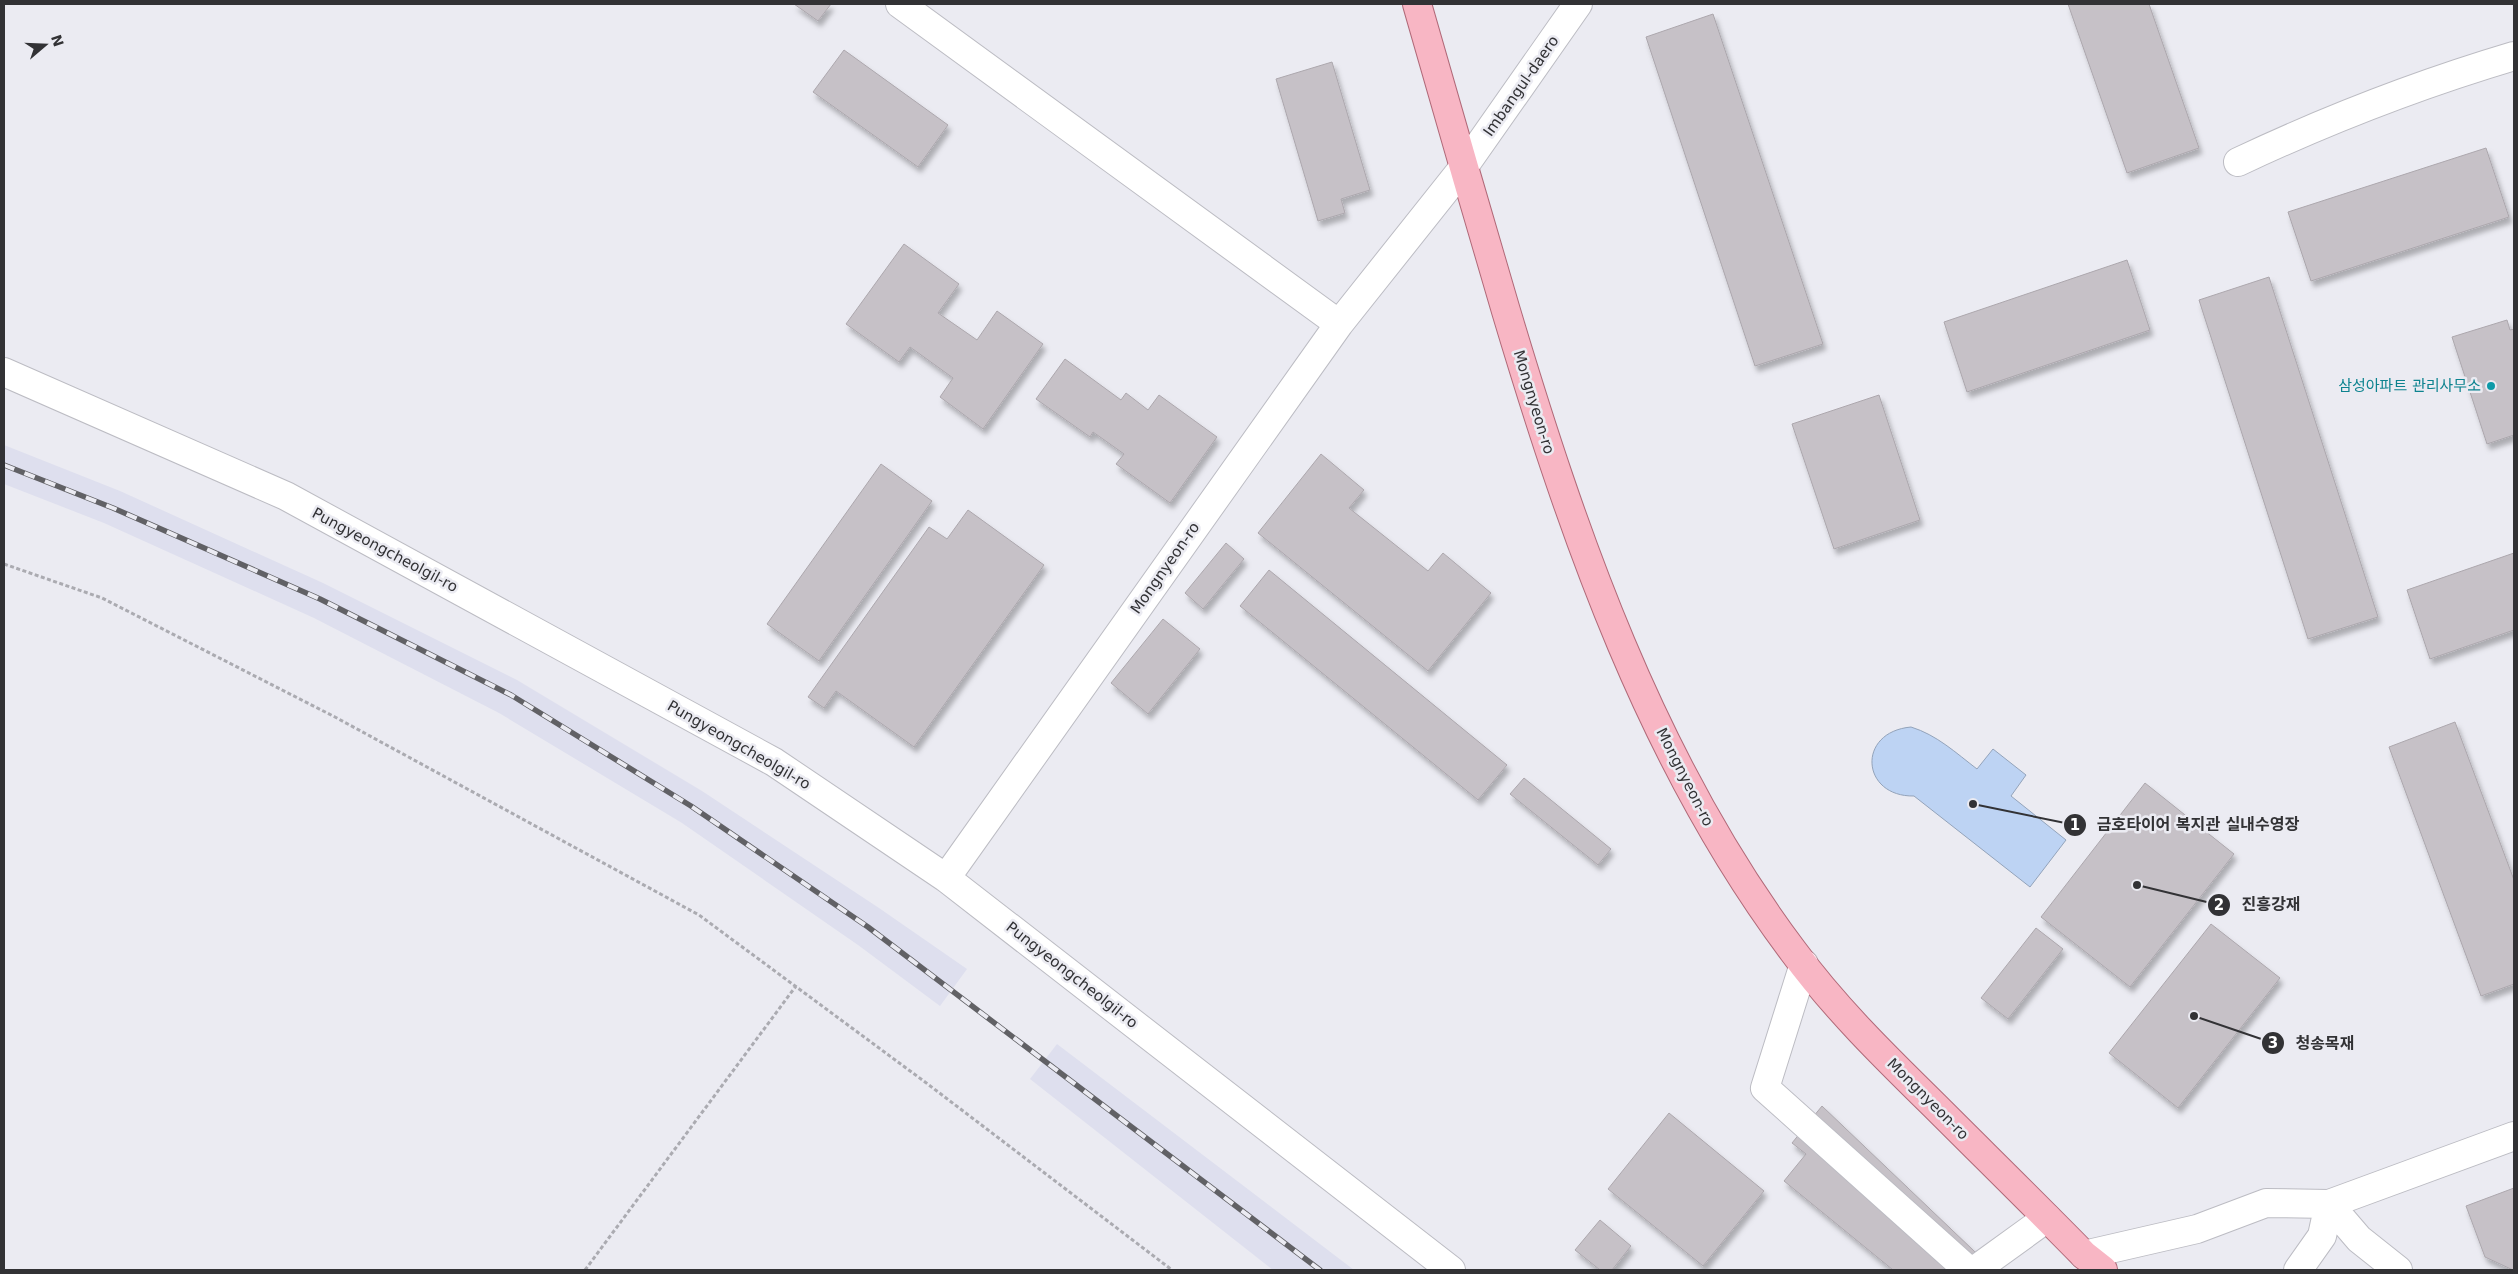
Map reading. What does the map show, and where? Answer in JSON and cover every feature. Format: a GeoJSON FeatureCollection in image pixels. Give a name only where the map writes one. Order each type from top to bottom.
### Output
{"type":"FeatureCollection","features":[{"type":"Feature","properties":{"kind":"main road","name":"Mongnyeon-ro"},"geometry":{"type":"LineString","coordinates":[[1417,4],[1524,371],[1571,517],[1617,632],[1678,771],[1728,858],[1804,964],[1877,1048],[2047,1218],[2094,1262]]}},
{"type":"Feature","properties":{"kind":"street"},"geometry":{"type":"LineString","coordinates":[[900,4],[1339,324]]}},
{"type":"Feature","properties":{"kind":"street","name":"Imbangul-daero"},"geometry":{"type":"LineString","coordinates":[[1464,168],[1578,4]]}},
{"type":"Feature","properties":{"kind":"street"},"geometry":{"type":"LineString","coordinates":[[2238,162],[2301,132],[2462,72],[2514,56]]}},
{"type":"Feature","properties":{"kind":"street","name":"Mongnyeon-ro"},"geometry":{"type":"LineString","coordinates":[[946,878],[1339,324],[1464,168]]}},
{"type":"Feature","properties":{"kind":"street","name":"Pungyeongcheolgil-ro"},"geometry":{"type":"LineString","coordinates":[[4,372],[303,505],[774,762],[946,878],[1451,1270]]}},
{"type":"Feature","properties":{"kind":"street"},"geometry":{"type":"LineString","coordinates":[[1804,964],[1765,1088],[1968,1270]]}},
{"type":"Feature","properties":{"kind":"street"},"geometry":{"type":"LineString","coordinates":[[2094,1262],[2197,1229],[2266,1203],[2329,1204],[2514,1136]]}},
{"type":"Feature","properties":{"kind":"street"},"geometry":{"type":"LineString","coordinates":[[2298,1270],[2322,1236],[2329,1204]]}},
{"type":"Feature","properties":{"kind":"street"},"geometry":{"type":"LineString","coordinates":[[2329,1204],[2359,1239],[2398,1270]]}},
{"type":"Feature","properties":{"kind":"street"},"geometry":{"type":"LineString","coordinates":[[1975,1270],[2047,1218]]}},
{"type":"Feature","properties":{"kind":"path"},"geometry":{"type":"LineString","coordinates":[[4,564],[102,598],[336,717],[699,915],[1172,1270]]}},
{"type":"Feature","properties":{"kind":"path"},"geometry":{"type":"LineString","coordinates":[[585,1270],[796,986]]}},
{"type":"Feature","properties":{"kind":"shaded area"},"geometry":{"type":"Polygon","coordinates":[[[4,445],[120,491],[323,583],[517,680],[702,791],[879,908],[967,969],[940,1006],[858,945],[682,823],[499,713],[314,618],[104,523],[4,484],[4,445]]]}},
{"type":"Feature","properties":{"kind":"shaded area"},"geometry":{"type":"Polygon","coordinates":[[[1057,1044],[1354,1270],[1273,1270],[1030,1079],[1057,1044]]]}},
{"type":"Feature","properties":{"kind":"water"},"geometry":{"type":"Polygon","coordinates":[[[1911,727],[1938,740],[1977,769],[1993,749],[2026,775],[2011,796],[2066,840],[2030,887],[1914,796],[1896,794],[1883,786],[1875,776],[1872,764],[1874,751],[1881,740],[1893,731],[1911,727]]]}},
{"type":"Feature","properties":{"kind":"building"},"geometry":{"type":"Polygon","coordinates":[[[794,4],[831,4],[818,21],[794,4]]]}},
{"type":"Feature","properties":{"kind":"building"},"geometry":{"type":"Polygon","coordinates":[[[2068,4],[2149,4],[2199,148],[2127,173],[2068,4]]]}},
{"type":"Feature","properties":{"kind":"building"},"geometry":{"type":"Polygon","coordinates":[[[1713,14],[1823,344],[1755,366],[1646,37],[1713,14]]]}},
{"type":"Feature","properties":{"kind":"building"},"geometry":{"type":"Polygon","coordinates":[[[844,50],[948,125],[918,167],[813,92],[844,50]]]}},
{"type":"Feature","properties":{"kind":"building"},"geometry":{"type":"Polygon","coordinates":[[[1332,62],[1370,190],[1341,199],[1345,213],[1318,221],[1276,79],[1332,62]]]}},
{"type":"Feature","properties":{"kind":"building"},"geometry":{"type":"Polygon","coordinates":[[[2486,148],[2509,217],[2311,281],[2288,212],[2486,148]]]}},
{"type":"Feature","properties":{"kind":"building"},"geometry":{"type":"Polygon","coordinates":[[[904,244],[959,284],[938,313],[977,340],[997,311],[1043,344],[983,429],[940,397],[953,378],[910,347],[899,362],[846,324],[904,244]]]}},
{"type":"Feature","properties":{"kind":"building"},"geometry":{"type":"Polygon","coordinates":[[[2127,260],[2150,330],[1967,392],[1944,322],[2127,260]]]}},
{"type":"Feature","properties":{"kind":"building"},"geometry":{"type":"Polygon","coordinates":[[[2269,277],[2378,617],[2308,639],[2199,300],[2269,277]]]}},
{"type":"Feature","properties":{"kind":"building","name":"삼성아파트 관리사무소"},"geometry":{"type":"Polygon","coordinates":[[[2507,320],[2510,330],[2514,329],[2514,435],[2487,444],[2452,337],[2507,320]]]}},
{"type":"Feature","properties":{"kind":"building"},"geometry":{"type":"Polygon","coordinates":[[[1065,359],[1121,400],[1126,393],[1148,410],[1159,395],[1217,437],[1170,503],[1116,464],[1124,454],[1093,432],[1090,437],[1036,399],[1065,359]]]}},
{"type":"Feature","properties":{"kind":"building"},"geometry":{"type":"Polygon","coordinates":[[[1879,395],[1920,520],[1834,549],[1792,424],[1879,395]]]}},
{"type":"Feature","properties":{"kind":"building"},"geometry":{"type":"Polygon","coordinates":[[[1321,454],[1364,490],[1349,508],[1428,571],[1443,553],[1491,593],[1428,671],[1258,533],[1321,454]]]}},
{"type":"Feature","properties":{"kind":"building"},"geometry":{"type":"Polygon","coordinates":[[[881,464],[932,501],[819,661],[767,624],[881,464]]]}},
{"type":"Feature","properties":{"kind":"building"},"geometry":{"type":"Polygon","coordinates":[[[968,510],[1044,565],[914,747],[836,691],[824,708],[808,697],[929,527],[947,539],[968,510]]]}},
{"type":"Feature","properties":{"kind":"building"},"geometry":{"type":"Polygon","coordinates":[[[1226,543],[1244,559],[1203,609],[1185,593],[1226,543]]]}},
{"type":"Feature","properties":{"kind":"building"},"geometry":{"type":"Polygon","coordinates":[[[2514,553],[2514,630],[2430,659],[2407,590],[2514,553]]]}},
{"type":"Feature","properties":{"kind":"building"},"geometry":{"type":"Polygon","coordinates":[[[1269,570],[1507,765],[1478,800],[1240,606],[1269,570]]]}},
{"type":"Feature","properties":{"kind":"building"},"geometry":{"type":"Polygon","coordinates":[[[1163,619],[1200,649],[1148,714],[1111,683],[1163,619]]]}},
{"type":"Feature","properties":{"kind":"building"},"geometry":{"type":"Polygon","coordinates":[[[2455,722],[2514,880],[2514,984],[2481,996],[2389,747],[2455,722]]]}},
{"type":"Feature","properties":{"kind":"building"},"geometry":{"type":"Polygon","coordinates":[[[1524,778],[1611,849],[1598,865],[1510,794],[1524,778]]]}},
{"type":"Feature","properties":{"kind":"building"},"geometry":{"type":"Polygon","coordinates":[[[2145,783],[2234,854],[2130,987],[2041,917],[2145,783]]]}},
{"type":"Feature","properties":{"kind":"building"},"geometry":{"type":"Polygon","coordinates":[[[2211,924],[2280,978],[2178,1108],[2109,1053],[2211,924]]]}},
{"type":"Feature","properties":{"kind":"building"},"geometry":{"type":"Polygon","coordinates":[[[2036,928],[2063,949],[2008,1019],[1981,998],[2036,928]]]}},
{"type":"Feature","properties":{"kind":"building"},"geometry":{"type":"Polygon","coordinates":[[[1822,1106],[1994,1270],[1893,1270],[1784,1181],[1806,1154],[1792,1143],[1822,1106]]]}},
{"type":"Feature","properties":{"kind":"building"},"geometry":{"type":"Polygon","coordinates":[[[1669,1113],[1764,1191],[1703,1266],[1608,1189],[1669,1113]]]}},
{"type":"Feature","properties":{"kind":"building"},"geometry":{"type":"Polygon","coordinates":[[[2514,1188],[2513,1270],[2485,1257],[2466,1206],[2514,1188]]]}},
{"type":"Feature","properties":{"kind":"building"},"geometry":{"type":"Polygon","coordinates":[[[1600,1220],[1631,1246],[1612,1270],[1600,1270],[1575,1250],[1600,1220]]]}},
{"type":"Feature","properties":{"kind":"railway"},"geometry":{"type":"LineString","coordinates":[[4,465],[113,508],[320,599],[511,695],[691,806],[868,927],[1320,1270]]}},
{"type":"Feature","properties":{"kind":"place","name":"삼성아파트 관리사무소"},"geometry":{"type":"Point","coordinates":[2491,386]}},
{"type":"Feature","properties":{"kind":"place","name":"금호타이어 복지관 실내수영장"},"geometry":{"type":"Point","coordinates":[1973,804]}},
{"type":"Feature","properties":{"kind":"place","name":"진흥강재"},"geometry":{"type":"Point","coordinates":[2137,885]}},
{"type":"Feature","properties":{"kind":"place","name":"청송목재"},"geometry":{"type":"Point","coordinates":[2194,1016]}}]}
